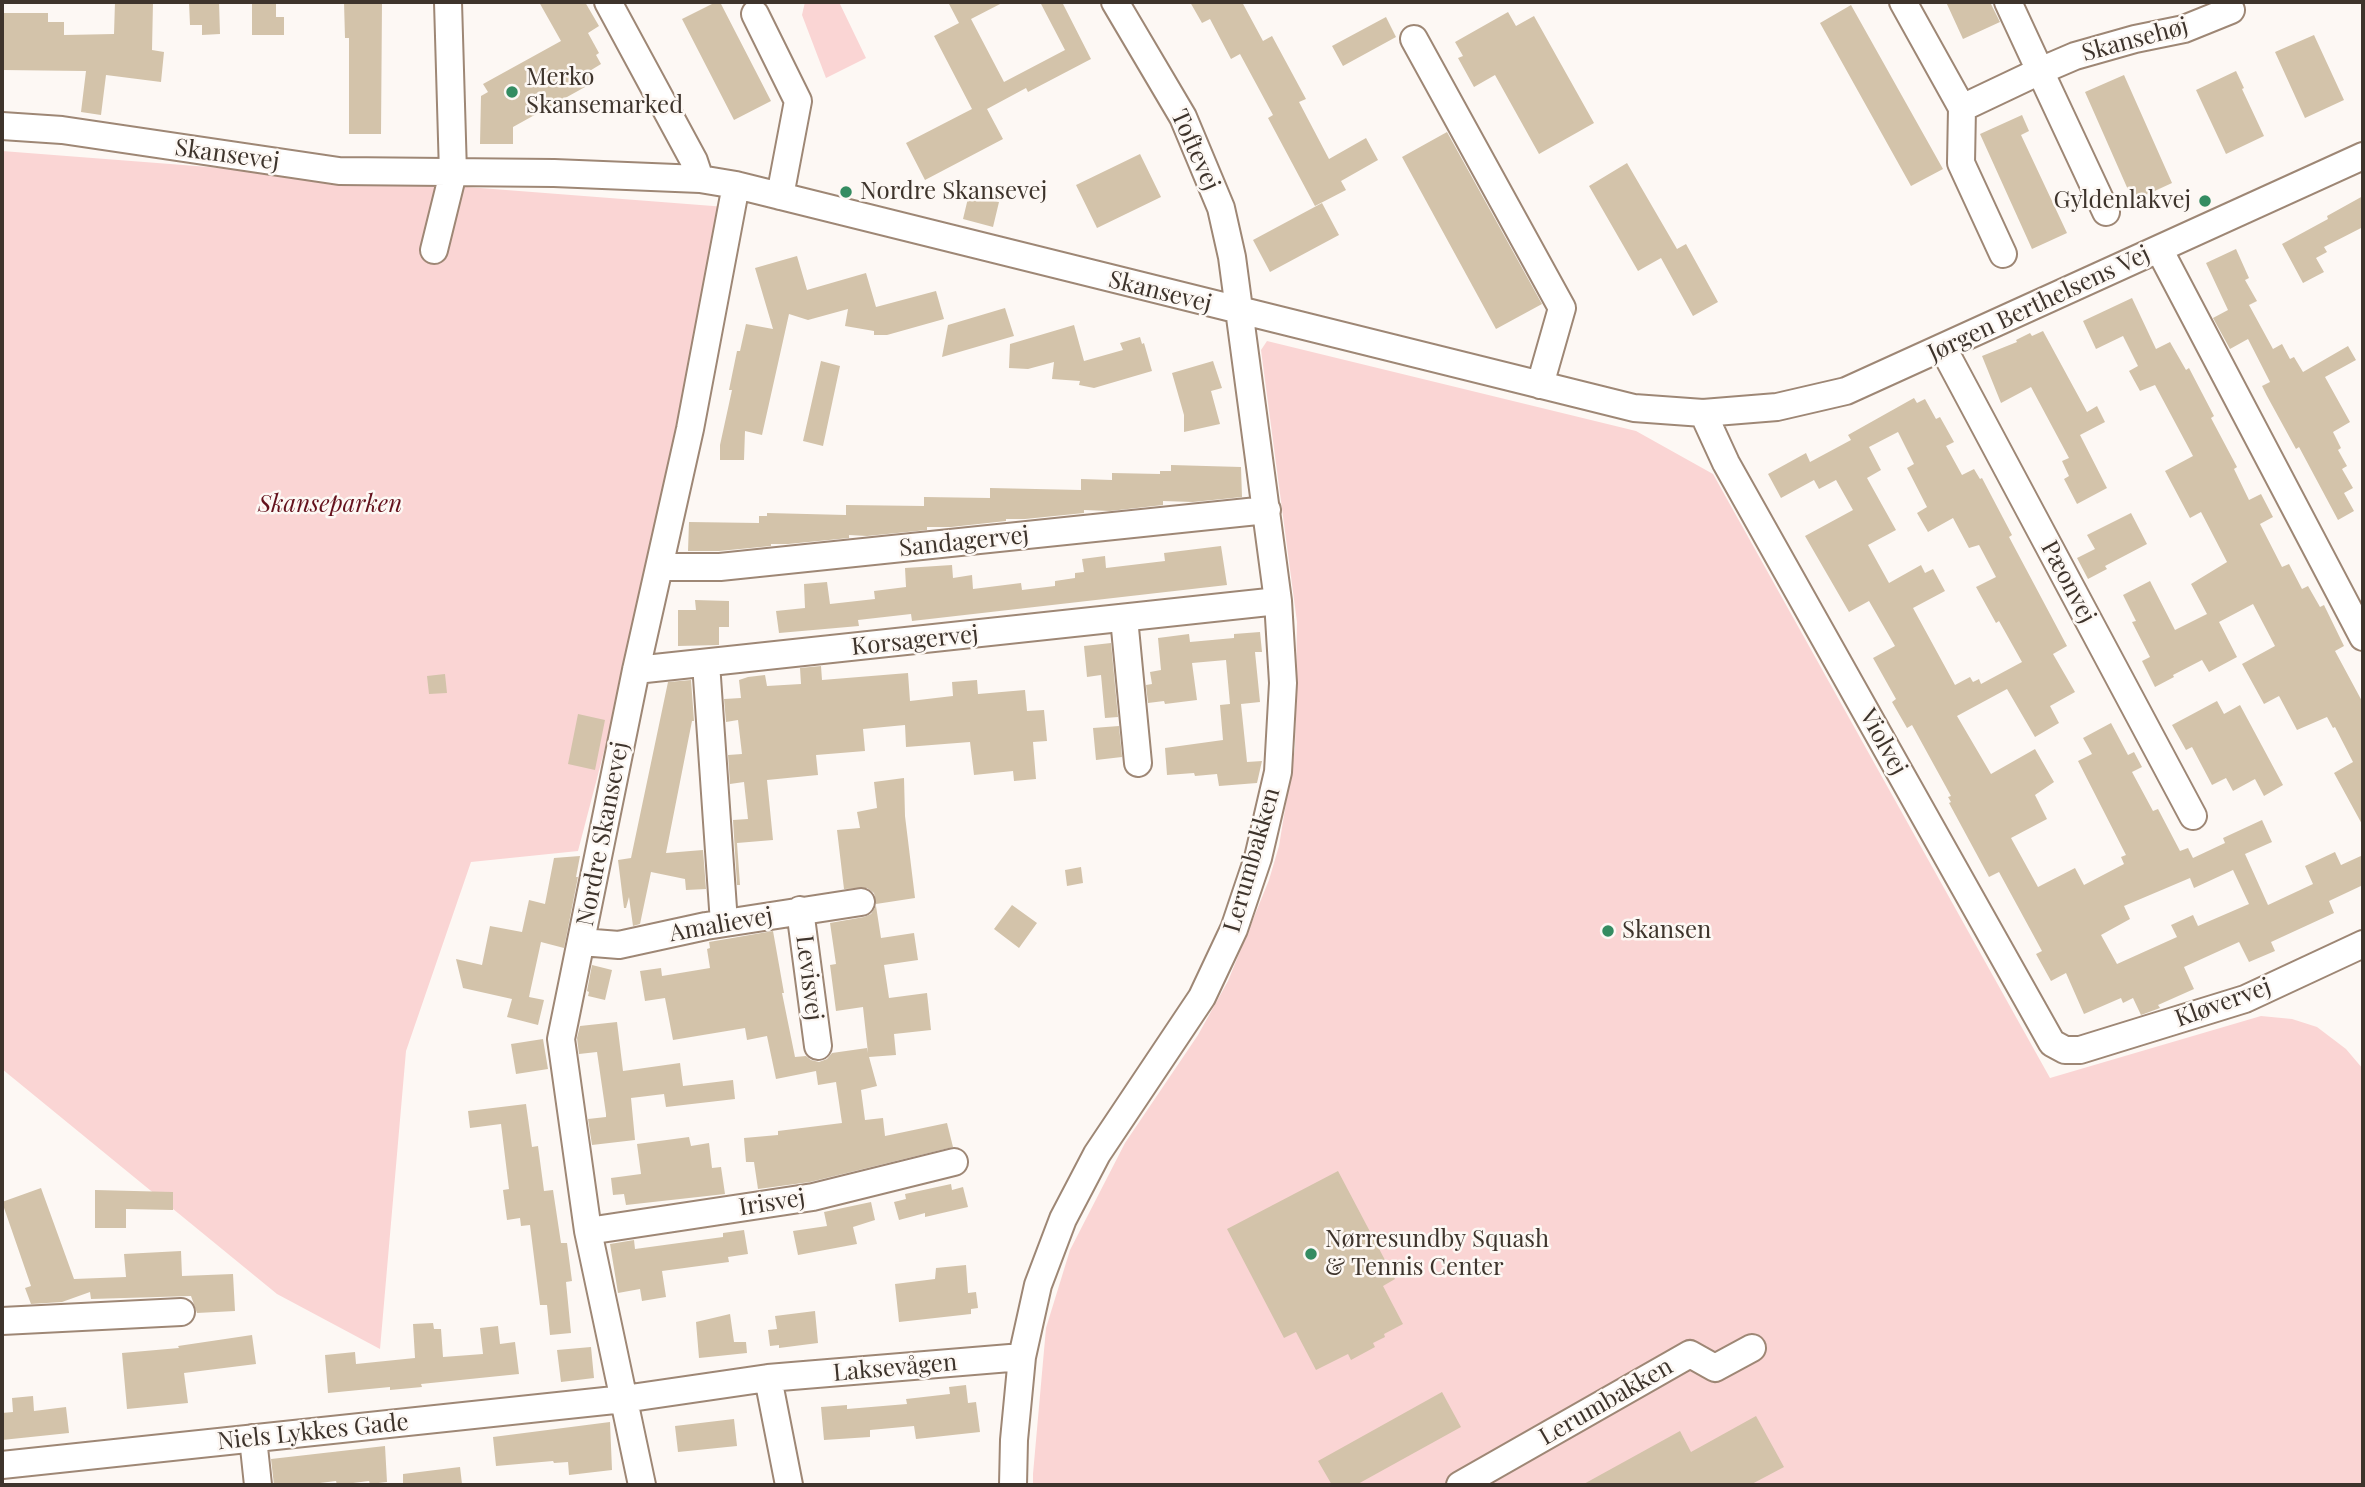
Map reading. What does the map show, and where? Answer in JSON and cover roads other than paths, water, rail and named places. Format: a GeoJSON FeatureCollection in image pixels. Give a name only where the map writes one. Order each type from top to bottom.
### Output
{"type":"FeatureCollection","features":[{"type":"Feature","properties":{"kind":"street"},"geometry":{"type":"LineString","coordinates":[[434,250],[453,173],[449,2]]}},
{"type":"Feature","properties":{"kind":"street"},"geometry":{"type":"LineString","coordinates":[[608,2],[694,161],[700,180]]}},
{"type":"Feature","properties":{"kind":"street","name":"Toftevej"},"geometry":{"type":"LineString","coordinates":[[1115,2],[1183,117],[1205,167],[1221,208],[1232,257],[1238,312]]}},
{"type":"Feature","properties":{"kind":"street"},"geometry":{"type":"LineString","coordinates":[[1903,2],[1962,108],[1961,163],[2003,254]]}},
{"type":"Feature","properties":{"kind":"street"},"geometry":{"type":"LineString","coordinates":[[2008,2],[2106,212]]}},
{"type":"Feature","properties":{"kind":"street","name":"Skansehøj"},"geometry":{"type":"LineString","coordinates":[[1962,108],[2076,56],[2134,39],[2184,29],[2235,4]]}},
{"type":"Feature","properties":{"kind":"street"},"geometry":{"type":"LineString","coordinates":[[755,14],[798,102],[780,196]]}},
{"type":"Feature","properties":{"kind":"street"},"geometry":{"type":"LineString","coordinates":[[1414,39],[1562,307],[1540,385]]}},
{"type":"Feature","properties":{"kind":"street","name":"Skansevej"},"geometry":{"type":"LineString","coordinates":[[2,126],[62,130],[339,171],[554,173],[700,180],[736,185],[1238,312],[1634,408],[1703,413]]}},
{"type":"Feature","properties":{"kind":"street","name":"Jørgen Berthelsens Vej"},"geometry":{"type":"LineString","coordinates":[[1703,413],[1777,407],[1846,391],[2363,156]]}},
{"type":"Feature","properties":{"kind":"street","name":"Nordre Skansevej"},"geometry":{"type":"LineString","coordinates":[[642,1485],[588,1231],[561,1039],[636,670],[690,429],[736,185]]}},
{"type":"Feature","properties":{"kind":"street"},"geometry":{"type":"LineString","coordinates":[[2159,249],[2363,637]]}},
{"type":"Feature","properties":{"kind":"street","name":"Lerumbakken"},"geometry":{"type":"LineString","coordinates":[[1013,1485],[1014,1440],[1022,1357],[1038,1285],[1063,1219],[1097,1154],[1202,997],[1238,917],[1258,858],[1278,772],[1283,683],[1278,601],[1238,312]]}},
{"type":"Feature","properties":{"kind":"street","name":"Pæonvej"},"geometry":{"type":"LineString","coordinates":[[1943,348],[2193,816]]}},
{"type":"Feature","properties":{"kind":"street","name":"Violvej"},"geometry":{"type":"LineString","coordinates":[[1703,413],[1726,463],[2052,1043],[2065,1050],[2080,1050]]}},
{"type":"Feature","properties":{"kind":"street","name":"Sandagervej"},"geometry":{"type":"LineString","coordinates":[[660,567],[720,567],[1267,510]]}},
{"type":"Feature","properties":{"kind":"street","name":"Korsagervej"},"geometry":{"type":"LineString","coordinates":[[636,670],[1278,601]]}},
{"type":"Feature","properties":{"kind":"street"},"geometry":{"type":"LineString","coordinates":[[1124,618],[1138,763]]}},
{"type":"Feature","properties":{"kind":"street"},"geometry":{"type":"LineString","coordinates":[[706,663],[724,923]]}},
{"type":"Feature","properties":{"kind":"street","name":"Amalievej"},"geometry":{"type":"LineString","coordinates":[[581,942],[619,945],[724,923],[862,902]]}},
{"type":"Feature","properties":{"kind":"street","name":"Levisvej"},"geometry":{"type":"LineString","coordinates":[[800,910],[818,1046]]}},
{"type":"Feature","properties":{"kind":"street","name":"Kløvervej"},"geometry":{"type":"LineString","coordinates":[[2080,1050],[2245,999],[2363,944]]}},
{"type":"Feature","properties":{"kind":"street","name":"Irisvej"},"geometry":{"type":"LineString","coordinates":[[588,1231],[813,1196],[954,1162]]}},
{"type":"Feature","properties":{"kind":"street"},"geometry":{"type":"LineString","coordinates":[[2,1321],[181,1311]]}},
{"type":"Feature","properties":{"kind":"street","name":"Lerumbakken"},"geometry":{"type":"LineString","coordinates":[[1460,1485],[1690,1354],[1715,1368],[1752,1348]]}},
{"type":"Feature","properties":{"kind":"street","name":"Laksevågen"},"geometry":{"type":"LineString","coordinates":[[624,1399],[768,1378],[1022,1357]]}},
{"type":"Feature","properties":{"kind":"street"},"geometry":{"type":"LineString","coordinates":[[768,1378],[789,1485]]}},
{"type":"Feature","properties":{"kind":"street","name":"Niels Lykkes Gade"},"geometry":{"type":"LineString","coordinates":[[2,1465],[624,1399]]}},
{"type":"Feature","properties":{"kind":"street"},"geometry":{"type":"LineString","coordinates":[[253,1437],[258,1485]]}},
{"type":"Feature","properties":{"kind":"place","name":"Merko Skansemarked"},"geometry":{"type":"Point","coordinates":[512,92]}},
{"type":"Feature","properties":{"kind":"place","name":"Nordre Skansevej"},"geometry":{"type":"Point","coordinates":[846,192]}},
{"type":"Feature","properties":{"kind":"place","name":"Gyldenlakvej"},"geometry":{"type":"Point","coordinates":[2205,201]}},
{"type":"Feature","properties":{"kind":"place","name":"Skansen"},"geometry":{"type":"Point","coordinates":[1608,931]}},
{"type":"Feature","properties":{"kind":"place","name":"Nørresundby Squash & Tennis Center"},"geometry":{"type":"Point","coordinates":[1311,1254]}},
{"type":"Feature","properties":{"kind":"park label","name":"Skanseparken"},"geometry":{"type":"Point","coordinates":[330,505]}}]}
